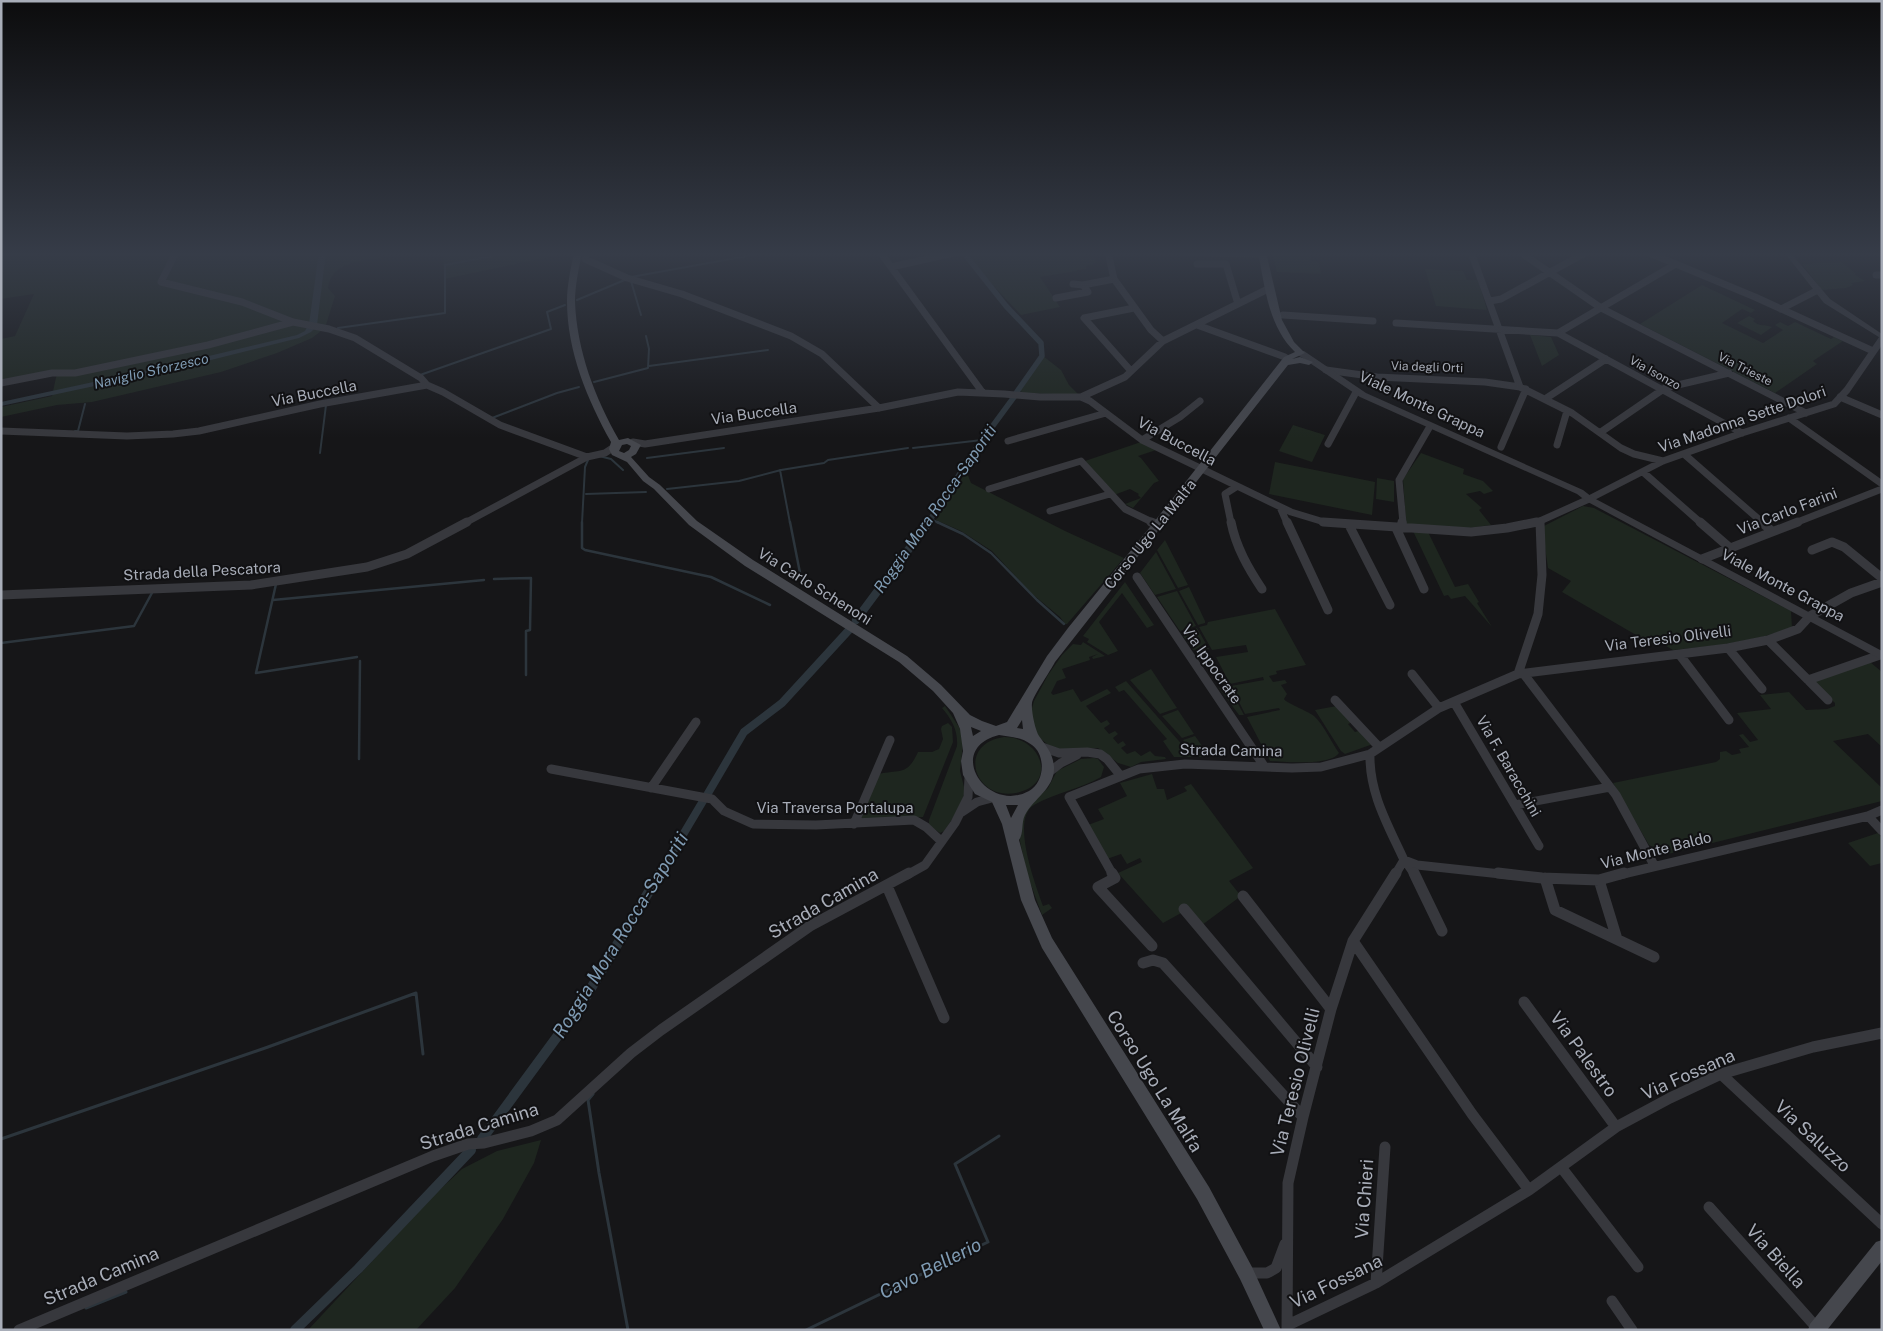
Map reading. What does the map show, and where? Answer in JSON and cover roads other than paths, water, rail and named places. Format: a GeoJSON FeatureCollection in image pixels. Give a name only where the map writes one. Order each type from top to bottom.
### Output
{"type":"FeatureCollection","features":[{"type":"Feature","properties":{"kind":"main road"},"geometry":{"type":"LineString","coordinates":[[572,314],[581,366],[598,405],[599,412],[616,442],[617,451]]}},
{"type":"Feature","properties":{"kind":"main road"},"geometry":{"type":"LineString","coordinates":[[1276,314],[1289,341],[1301,353]]}},
{"type":"Feature","properties":{"kind":"main road"},"geometry":{"type":"LineString","coordinates":[[1283,315],[1289,331],[1300,347],[1301,353]]}},
{"type":"Feature","properties":{"kind":"main road","name":"Corso Ugo La Malfa"},"geometry":{"type":"LineString","coordinates":[[997,731],[1011,726],[1027,703],[1052,659],[1284,363],[1290,347],[1289,341]]}},
{"type":"Feature","properties":{"kind":"main road","name":"Corso Ugo La Malfa"},"geometry":{"type":"LineString","coordinates":[[1284,363],[1298,357],[1301,353]]}},
{"type":"Feature","properties":{"kind":"main road"},"geometry":{"type":"LineString","coordinates":[[1284,363],[1300,360],[1309,362]]}},
{"type":"Feature","properties":{"kind":"main road","name":"Via Carlo Schenoni"},"geometry":{"type":"LineString","coordinates":[[598,405],[632,446],[657,487]]}},
{"type":"Feature","properties":{"kind":"main road"},"geometry":{"type":"LineString","coordinates":[[617,451],[632,446]]}},
{"type":"Feature","properties":{"kind":"main road"},"geometry":{"type":"LineString","coordinates":[[617,451],[632,446]]}},
{"type":"Feature","properties":{"kind":"main road","name":"Via Carlo Schenoni"},"geometry":{"type":"LineString","coordinates":[[617,451],[630,460],[646,479],[657,487],[693,522],[749,563],[903,658],[938,688],[957,710]]}},
{"type":"Feature","properties":{"kind":"main road"},"geometry":{"type":"LineString","coordinates":[[957,710],[966,729],[967,765],[970,777],[980,790],[994,798],[1010,801],[1030,796],[1042,786],[1048,773],[1048,757],[1029,729],[1027,703]]}},
{"type":"Feature","properties":{"kind":"main road"},"geometry":{"type":"LineString","coordinates":[[957,710],[974,723],[997,731],[1018,731],[1038,743]]}},
{"type":"Feature","properties":{"kind":"main road"},"geometry":{"type":"LineString","coordinates":[[968,750],[981,737],[997,731]]}},
{"type":"Feature","properties":{"kind":"main road","name":"Corso Ugo La Malfa"},"geometry":{"type":"LineString","coordinates":[[1014,848],[1016,821],[1020,810],[1030,796]]}},
{"type":"Feature","properties":{"kind":"main road","name":"Corso Ugo La Malfa"},"geometry":{"type":"LineString","coordinates":[[994,798],[1008,824],[1026,894],[1047,943],[1203,1193],[1246,1273],[1269,1328]]}},
{"type":"Feature","properties":{"kind":"main road"},"geometry":{"type":"LineString","coordinates":[[1816,1329],[1882,1248]]}},
{"type":"Feature","properties":{"kind":"street"},"geometry":{"type":"LineString","coordinates":[[273,314],[293,322],[316,326],[355,338],[421,378],[427,385],[500,425],[587,457],[617,451]]}},
{"type":"Feature","properties":{"kind":"street"},"geometry":{"type":"LineString","coordinates":[[736,314],[808,345],[822,354],[878,408]]}},
{"type":"Feature","properties":{"kind":"street"},"geometry":{"type":"LineString","coordinates":[[925,314],[983,393]]}},
{"type":"Feature","properties":{"kind":"street"},"geometry":{"type":"LineString","coordinates":[[1103,314],[1084,318],[1131,371]]}},
{"type":"Feature","properties":{"kind":"street"},"geometry":{"type":"LineString","coordinates":[[1139,314],[1151,330],[1164,341]]}},
{"type":"Feature","properties":{"kind":"street"},"geometry":{"type":"LineString","coordinates":[[1081,397],[1125,377],[1164,341],[1218,314]]}},
{"type":"Feature","properties":{"kind":"street"},"geometry":{"type":"LineString","coordinates":[[1495,314],[1523,388],[1501,447]]}},
{"type":"Feature","properties":{"kind":"street"},"geometry":{"type":"LineString","coordinates":[[1396,323],[1558,333],[1590,314]]}},
{"type":"Feature","properties":{"kind":"street","name":"Via Trieste"},"geometry":{"type":"LineString","coordinates":[[1613,314],[1806,413]]}},
{"type":"Feature","properties":{"kind":"street"},"geometry":{"type":"LineString","coordinates":[[1794,314],[1873,351]]}},
{"type":"Feature","properties":{"kind":"street"},"geometry":{"type":"LineString","coordinates":[[1848,314],[1880,334]]}},
{"type":"Feature","properties":{"kind":"street"},"geometry":{"type":"LineString","coordinates":[[1283,315],[1373,321]]}},
{"type":"Feature","properties":{"kind":"street"},"geometry":{"type":"LineString","coordinates":[[1,383],[52,373],[75,373],[199,347],[293,322]]}},
{"type":"Feature","properties":{"kind":"street"},"geometry":{"type":"LineString","coordinates":[[1197,325],[1284,363]]}},
{"type":"Feature","properties":{"kind":"street","name":"Via Isonzo"},"geometry":{"type":"LineString","coordinates":[[1558,333],[1742,433]]}},
{"type":"Feature","properties":{"kind":"street","name":"Via Madonna Sette Dolori"},"geometry":{"type":"LineString","coordinates":[[1589,499],[1663,461],[1742,433],[1834,404],[1847,390],[1873,351],[1880,334]]}},
{"type":"Feature","properties":{"kind":"street","name":"Viale Monte Grappa"},"geometry":{"type":"LineString","coordinates":[[1301,353],[1309,362],[1341,387],[1576,496],[1589,499]]}},
{"type":"Feature","properties":{"kind":"street","name":"Viale Monte Grappa"},"geometry":{"type":"LineString","coordinates":[[1301,353],[1363,394],[1580,492],[1589,499],[1810,616],[1881,656]]}},
{"type":"Feature","properties":{"kind":"street"},"geometry":{"type":"LineString","coordinates":[[1545,399],[1606,359]]}},
{"type":"Feature","properties":{"kind":"street","name":"Via degli Orti"},"geometry":{"type":"LineString","coordinates":[[1326,370],[1377,376],[1486,382],[1523,388],[1567,410],[1601,432],[1620,448],[1663,461]]}},
{"type":"Feature","properties":{"kind":"street"},"geometry":{"type":"LineString","coordinates":[[1601,432],[1662,390],[1729,373]]}},
{"type":"Feature","properties":{"kind":"street","name":"Via Buccella"},"geometry":{"type":"LineString","coordinates":[[1,431],[127,436],[173,434],[199,431],[320,404],[427,385]]}},
{"type":"Feature","properties":{"kind":"street","name":"Via Buccella"},"geometry":{"type":"LineString","coordinates":[[632,446],[878,408],[958,392],[1040,397],[1081,397],[1090,401],[1142,440],[1280,507],[1324,522],[1471,532],[1507,528],[1540,520],[1589,499]]}},
{"type":"Feature","properties":{"kind":"street"},"geometry":{"type":"LineString","coordinates":[[1328,444],[1355,394]]}},
{"type":"Feature","properties":{"kind":"street"},"geometry":{"type":"LineString","coordinates":[[1840,397],[1882,415]]}},
{"type":"Feature","properties":{"kind":"street"},"geometry":{"type":"LineString","coordinates":[[1142,440],[1180,417],[1200,401]]}},
{"type":"Feature","properties":{"kind":"street"},"geometry":{"type":"LineString","coordinates":[[1557,445],[1567,410]]}},
{"type":"Feature","properties":{"kind":"street"},"geometry":{"type":"LineString","coordinates":[[1008,441],[1106,413]]}},
{"type":"Feature","properties":{"kind":"street"},"geometry":{"type":"LineString","coordinates":[[1789,418],[1882,484]]}},
{"type":"Feature","properties":{"kind":"street","name":"Viale Monte Grappa"},"geometry":{"type":"LineString","coordinates":[[1399,528],[1400,480],[1429,428]]}},
{"type":"Feature","properties":{"kind":"street"},"geometry":{"type":"LineString","coordinates":[[1684,454],[1772,531]]}},
{"type":"Feature","properties":{"kind":"street","name":"Strada della Pescatora"},"geometry":{"type":"LineString","coordinates":[[1,595],[251,585],[367,567],[407,554],[587,457]]}},
{"type":"Feature","properties":{"kind":"street"},"geometry":{"type":"LineString","coordinates":[[989,489],[1081,461],[1125,509],[1158,525]]}},
{"type":"Feature","properties":{"kind":"street"},"geometry":{"type":"LineString","coordinates":[[1642,472],[1730,548]]}},
{"type":"Feature","properties":{"kind":"street"},"geometry":{"type":"LineString","coordinates":[[1236,487],[1225,494],[1234,537],[1247,566],[1262,589]]}},
{"type":"Feature","properties":{"kind":"street","name":"Via Carlo Farini"},"geometry":{"type":"LineString","coordinates":[[1702,559],[1882,488]]}},
{"type":"Feature","properties":{"kind":"street"},"geometry":{"type":"LineString","coordinates":[[1050,511],[1110,494]]}},
{"type":"Feature","properties":{"kind":"street"},"geometry":{"type":"LineString","coordinates":[[1280,507],[1328,610]]}},
{"type":"Feature","properties":{"kind":"street"},"geometry":{"type":"LineString","coordinates":[[1540,520],[1542,575],[1538,614],[1521,674],[1550,712],[1569,732],[1610,787],[1654,865]]}},
{"type":"Feature","properties":{"kind":"street"},"geometry":{"type":"LineString","coordinates":[[1349,524],[1390,605]]}},
{"type":"Feature","properties":{"kind":"street"},"geometry":{"type":"LineString","coordinates":[[1399,528],[1424,589]]}},
{"type":"Feature","properties":{"kind":"street"},"geometry":{"type":"LineString","coordinates":[[1812,550],[1832,542],[1844,547],[1882,578]]}},
{"type":"Feature","properties":{"kind":"street","name":"Via Ippocrate"},"geometry":{"type":"LineString","coordinates":[[1137,577],[1264,766]]}},
{"type":"Feature","properties":{"kind":"street","name":"Via Teresio Olivelli"},"geometry":{"type":"LineString","coordinates":[[1370,754],[1439,708],[1521,674],[1728,648],[1768,640],[1798,629],[1810,616],[1851,593],[1882,582]]}},
{"type":"Feature","properties":{"kind":"street"},"geometry":{"type":"LineString","coordinates":[[1768,640],[1828,700]]}},
{"type":"Feature","properties":{"kind":"street"},"geometry":{"type":"LineString","coordinates":[[1728,648],[1762,689]]}},
{"type":"Feature","properties":{"kind":"street"},"geometry":{"type":"LineString","coordinates":[[1680,654],[1729,720]]}},
{"type":"Feature","properties":{"kind":"street"},"geometry":{"type":"LineString","coordinates":[[1808,680],[1881,656]]}},
{"type":"Feature","properties":{"kind":"street"},"geometry":{"type":"LineString","coordinates":[[1412,674],[1439,708]]}},
{"type":"Feature","properties":{"kind":"street"},"geometry":{"type":"LineString","coordinates":[[1335,700],[1379,747]]}},
{"type":"Feature","properties":{"kind":"street","name":"Via F. Baracchini"},"geometry":{"type":"LineString","coordinates":[[1454,702],[1539,846]]}},
{"type":"Feature","properties":{"kind":"street"},"geometry":{"type":"LineString","coordinates":[[651,788],[696,722]]}},
{"type":"Feature","properties":{"kind":"street"},"geometry":{"type":"LineString","coordinates":[[854,824],[890,740]]}},
{"type":"Feature","properties":{"kind":"street"},"geometry":{"type":"LineString","coordinates":[[1038,743],[1059,754],[1087,752],[1100,754],[1107,759],[1120,776]]}},
{"type":"Feature","properties":{"kind":"street"},"geometry":{"type":"LineString","coordinates":[[1048,773],[1079,753]]}},
{"type":"Feature","properties":{"kind":"street"},"geometry":{"type":"LineString","coordinates":[[1370,754],[1369,766],[1372,787],[1404,860],[1413,871],[1442,931]]}},
{"type":"Feature","properties":{"kind":"street","name":"Strada Camina"},"geometry":{"type":"LineString","coordinates":[[1152,946],[1098,886],[1115,878],[1069,797],[1139,770],[1184,764],[1292,768],[1321,767],[1370,754]]}},
{"type":"Feature","properties":{"kind":"street","name":"Via Traversa Portalupa"},"geometry":{"type":"LineString","coordinates":[[551,769],[712,799],[724,811],[739,820],[753,824],[854,824],[914,820],[924,823],[934,836],[941,841]]}},
{"type":"Feature","properties":{"kind":"street"},"geometry":{"type":"LineString","coordinates":[[961,812],[968,796],[970,777]]}},
{"type":"Feature","properties":{"kind":"street"},"geometry":{"type":"LineString","coordinates":[[1515,805],[1610,787]]}},
{"type":"Feature","properties":{"kind":"street"},"geometry":{"type":"LineString","coordinates":[[961,812],[976,802],[994,798]]}},
{"type":"Feature","properties":{"kind":"street","name":"Via Monte Baldo"},"geometry":{"type":"LineString","coordinates":[[1404,860],[1417,865],[1545,878],[1599,880],[1654,865],[1868,816],[1882,810]]}},
{"type":"Feature","properties":{"kind":"street","name":"Strada Camina"},"geometry":{"type":"LineString","coordinates":[[19,1330],[433,1156],[468,1144],[484,1143],[531,1131],[557,1120],[576,1105],[631,1053],[810,926],[925,864],[935,853],[961,812]]}},
{"type":"Feature","properties":{"kind":"street"},"geometry":{"type":"LineString","coordinates":[[1868,816],[1882,831]]}},
{"type":"Feature","properties":{"kind":"street","name":"Via Teresio Olivelli"},"geometry":{"type":"LineString","coordinates":[[1287,1327],[1288,1184],[1303,1117],[1331,1009],[1353,942],[1404,860]]}},
{"type":"Feature","properties":{"kind":"street"},"geometry":{"type":"LineString","coordinates":[[1545,878],[1555,910],[1654,956]]}},
{"type":"Feature","properties":{"kind":"street"},"geometry":{"type":"LineString","coordinates":[[1599,880],[1617,939]]}},
{"type":"Feature","properties":{"kind":"street"},"geometry":{"type":"LineString","coordinates":[[887,886],[944,1018]]}},
{"type":"Feature","properties":{"kind":"street"},"geometry":{"type":"LineString","coordinates":[[1243,896],[1331,1009]]}},
{"type":"Feature","properties":{"kind":"street"},"geometry":{"type":"LineString","coordinates":[[1184,909],[1317,1067]]}},
{"type":"Feature","properties":{"kind":"street"},"geometry":{"type":"LineString","coordinates":[[1353,942],[1472,1114],[1529,1190]]}},
{"type":"Feature","properties":{"kind":"street"},"geometry":{"type":"LineString","coordinates":[[1143,963],[1153,960],[1163,963],[1303,1117]]}},
{"type":"Feature","properties":{"kind":"street","name":"Via Palestro"},"geometry":{"type":"LineString","coordinates":[[1524,1002],[1616,1127]]}},
{"type":"Feature","properties":{"kind":"street","name":"Via Fossana"},"geometry":{"type":"LineString","coordinates":[[1287,1327],[1376,1283],[1529,1190],[1616,1127],[1670,1098],[1721,1074],[1813,1047],[1882,1033]]}},
{"type":"Feature","properties":{"kind":"street","name":"Via Saluzzo"},"geometry":{"type":"LineString","coordinates":[[1721,1074],[1882,1224]]}},
{"type":"Feature","properties":{"kind":"street","name":"Via Chieri"},"geometry":{"type":"LineString","coordinates":[[1376,1283],[1385,1147]]}},
{"type":"Feature","properties":{"kind":"street"},"geometry":{"type":"LineString","coordinates":[[1560,1167],[1638,1267]]}},
{"type":"Feature","properties":{"kind":"street","name":"Via Biella"},"geometry":{"type":"LineString","coordinates":[[1709,1206],[1816,1329]]}},
{"type":"Feature","properties":{"kind":"street"},"geometry":{"type":"LineString","coordinates":[[1246,1273],[1267,1273],[1276,1268],[1283,1253],[1288,1229]]}},
{"type":"Feature","properties":{"kind":"street"},"geometry":{"type":"LineString","coordinates":[[1612,1300],[1632,1330]]}},
{"type":"Feature","properties":{"kind":"water"},"geometry":{"type":"Polygon","coordinates":[[[310,314],[318,314],[317,325],[309,324],[310,314]]]}},
{"type":"Feature","properties":{"kind":"water","name":"Naviglio Sforzesco"},"geometry":{"type":"Polygon","coordinates":[[[307,327],[315,328],[299,338],[179,368],[1,406],[1,402],[167,366],[297,335],[305,331],[307,327]]]}},
{"type":"Feature","properties":{"kind":"waterway"},"geometry":{"type":"LineString","coordinates":[[338,328],[437,314]]}},
{"type":"Feature","properties":{"kind":"waterway"},"geometry":{"type":"LineString","coordinates":[[420,375],[551,329],[547,314]]}},
{"type":"Feature","properties":{"kind":"waterway","name":"Roggia Mora Rocca-Saporiti"},"geometry":{"type":"LineString","coordinates":[[1014,314],[1041,343],[1042,356],[1016,393]]}},
{"type":"Feature","properties":{"kind":"waterway"},"geometry":{"type":"LineString","coordinates":[[594,382],[648,368],[649,349],[646,336]]}},
{"type":"Feature","properties":{"kind":"waterway"},"geometry":{"type":"LineString","coordinates":[[649,366],[768,350]]}},
{"type":"Feature","properties":{"kind":"waterway"},"geometry":{"type":"LineString","coordinates":[[492,418],[557,393],[579,387]]}},
{"type":"Feature","properties":{"kind":"waterway","name":"Roggia Mora Rocca-Saporiti"},"geometry":{"type":"LineString","coordinates":[[928,523],[975,450],[1014,397]]}},
{"type":"Feature","properties":{"kind":"waterway"},"geometry":{"type":"LineString","coordinates":[[75,431],[78,431],[85,404]]}},
{"type":"Feature","properties":{"kind":"waterway"},"geometry":{"type":"LineString","coordinates":[[320,453],[326,405]]}},
{"type":"Feature","properties":{"kind":"waterway"},"geometry":{"type":"LineString","coordinates":[[913,448],[982,440]]}},
{"type":"Feature","properties":{"kind":"waterway"},"geometry":{"type":"LineString","coordinates":[[647,458],[724,448]]}},
{"type":"Feature","properties":{"kind":"waterway"},"geometry":{"type":"LineString","coordinates":[[780,470],[824,463],[828,460],[908,448]]}},
{"type":"Feature","properties":{"kind":"waterway"},"geometry":{"type":"LineString","coordinates":[[599,456],[611,459],[623,470]]}},
{"type":"Feature","properties":{"kind":"waterway"},"geometry":{"type":"LineString","coordinates":[[582,523],[585,467],[588,460]]}},
{"type":"Feature","properties":{"kind":"waterway"},"geometry":{"type":"LineString","coordinates":[[667,489],[739,481],[780,470]]}},
{"type":"Feature","properties":{"kind":"waterway"},"geometry":{"type":"LineString","coordinates":[[780,470],[790,523]]}},
{"type":"Feature","properties":{"kind":"waterway"},"geometry":{"type":"LineString","coordinates":[[586,494],[646,492]]}},
{"type":"Feature","properties":{"kind":"waterway","name":"Roggia Mora Rocca-Saporiti"},"geometry":{"type":"LineString","coordinates":[[931,519],[937,522]]}},
{"type":"Feature","properties":{"kind":"waterway"},"geometry":{"type":"LineString","coordinates":[[790,522],[801,578]]}},
{"type":"Feature","properties":{"kind":"waterway","name":"Roggia Mora Rocca-Saporiti"},"geometry":{"type":"LineString","coordinates":[[856,620],[929,522]]}},
{"type":"Feature","properties":{"kind":"waterway"},"geometry":{"type":"LineString","coordinates":[[937,522],[963,534],[991,553],[1037,600],[1064,624]]}},
{"type":"Feature","properties":{"kind":"waterway"},"geometry":{"type":"LineString","coordinates":[[582,523],[582,548],[585,550],[711,577],[770,605]]}},
{"type":"Feature","properties":{"kind":"waterway"},"geometry":{"type":"LineString","coordinates":[[494,579],[531,578],[530,630],[526,631],[526,675]]}},
{"type":"Feature","properties":{"kind":"waterway"},"geometry":{"type":"LineString","coordinates":[[273,600],[484,580]]}},
{"type":"Feature","properties":{"kind":"waterway"},"geometry":{"type":"LineString","coordinates":[[276,584],[256,673],[357,657]]}},
{"type":"Feature","properties":{"kind":"waterway"},"geometry":{"type":"LineString","coordinates":[[1,643],[134,626],[153,591]]}},
{"type":"Feature","properties":{"kind":"waterway","name":"Roggia Mora Rocca-Saporiti"},"geometry":{"type":"LineString","coordinates":[[707,795],[744,732],[782,703],[849,630]]}},
{"type":"Feature","properties":{"kind":"waterway"},"geometry":{"type":"LineString","coordinates":[[359,759],[360,661]]}},
{"type":"Feature","properties":{"kind":"waterway","name":"Roggia Mora Rocca-Saporiti"},"geometry":{"type":"LineString","coordinates":[[659,875],[703,801]]}},
{"type":"Feature","properties":{"kind":"waterway","name":"Roggia Mora Rocca-Saporiti"},"geometry":{"type":"LineString","coordinates":[[482,1139],[584,1000],[660,873]]}},
{"type":"Feature","properties":{"kind":"waterway"},"geometry":{"type":"LineString","coordinates":[[1,1139],[268,1047],[416,993],[423,1054]]}},
{"type":"Feature","properties":{"kind":"waterway"},"geometry":{"type":"LineString","coordinates":[[593,1094],[588,1100],[599,1173],[628,1330]]}},
{"type":"Feature","properties":{"kind":"waterway","name":"Cavo Bellerio"},"geometry":{"type":"LineString","coordinates":[[806,1330],[988,1242],[955,1164],[999,1136]]}},
{"type":"Feature","properties":{"kind":"waterway","name":"Roggia Mora Rocca-Saporiti"},"geometry":{"type":"LineString","coordinates":[[295,1330],[358,1269],[471,1150]]}},
{"type":"Feature","properties":{"kind":"waterway"},"geometry":{"type":"LineString","coordinates":[[86,1308],[126,1292]]}}]}
